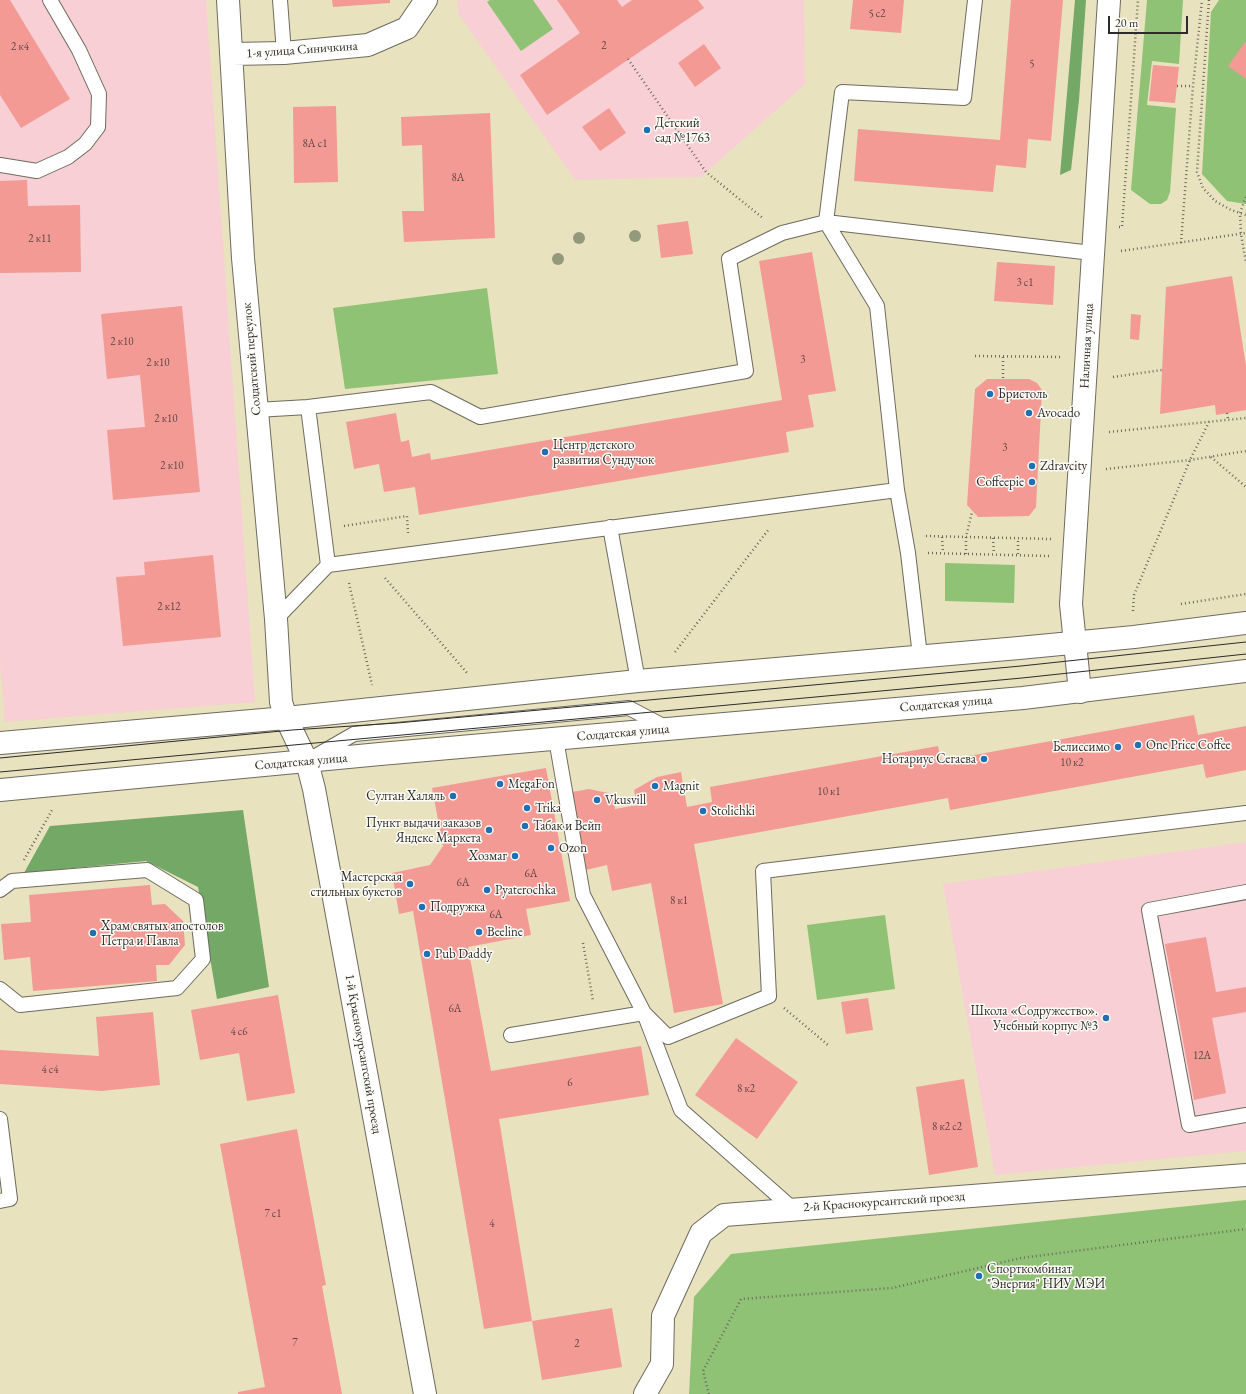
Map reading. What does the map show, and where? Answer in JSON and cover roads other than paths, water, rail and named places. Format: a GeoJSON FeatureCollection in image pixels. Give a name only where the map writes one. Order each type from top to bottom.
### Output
{"type":"FeatureCollection","features":[{"type":"Feature","properties":{"kind":"street","name":"Солдатский переулок"},"geometry":{"type":"LineString","coordinates":[[228,0],[243,258],[276,619],[281,702],[286,718]]}},
{"type":"Feature","properties":{"kind":"street","name":"1-я улица Синичкина"},"geometry":{"type":"LineString","coordinates":[[232,54],[284,53],[368,45],[407,28],[426,0]]}},
{"type":"Feature","properties":{"kind":"street","name":"Наличная улица"},"geometry":{"type":"LineString","coordinates":[[1080,692],[1071,604],[1109,0]]}},
{"type":"Feature","properties":{"kind":"street"},"geometry":{"type":"LineString","coordinates":[[0,743],[286,718],[638,681],[1074,643],[1246,623]]}},
{"type":"Feature","properties":{"kind":"street","name":"Солдатская улица"},"geometry":{"type":"LineString","coordinates":[[0,790],[1080,692],[1246,671]]}},
{"type":"Feature","properties":{"kind":"street","name":"1-й Краснокурсантский проезд"},"geometry":{"type":"LineString","coordinates":[[286,718],[307,762],[314,789],[425,1394]]}},
{"type":"Feature","properties":{"kind":"street","name":"2-й Краснокурсантский проезд"},"geometry":{"type":"LineString","coordinates":[[645,1394],[662,1364],[663,1316],[701,1233],[724,1215],[1246,1174]]}},
{"type":"Feature","properties":{"kind":"lane"},"geometry":{"type":"LineString","coordinates":[[0,165],[37,171],[68,157],[85,144],[98,127],[99,94],[79,50],[50,0]]}},
{"type":"Feature","properties":{"kind":"lane"},"geometry":{"type":"LineString","coordinates":[[280,0],[284,53]]}},
{"type":"Feature","properties":{"kind":"lane"},"geometry":{"type":"LineString","coordinates":[[920,656],[908,553],[897,490],[877,306],[826,222],[842,92],[964,98],[975,0]]}},
{"type":"Feature","properties":{"kind":"lane"},"geometry":{"type":"LineString","coordinates":[[256,410],[308,406],[431,392],[480,417],[746,371],[730,259],[782,233],[826,222],[1092,253]]}},
{"type":"Feature","properties":{"kind":"lane"},"geometry":{"type":"LineString","coordinates":[[308,406],[328,565]]}},
{"type":"Feature","properties":{"kind":"lane"},"geometry":{"type":"LineString","coordinates":[[276,619],[328,565],[897,490]]}},
{"type":"Feature","properties":{"kind":"lane"},"geometry":{"type":"LineString","coordinates":[[610,527],[638,681]]}},
{"type":"Feature","properties":{"kind":"lane"},"geometry":{"type":"LineString","coordinates":[[307,762],[354,734],[629,708],[669,729]]}},
{"type":"Feature","properties":{"kind":"lane"},"geometry":{"type":"LineString","coordinates":[[556,739],[583,895],[644,1014],[681,1110],[793,1209]]}},
{"type":"Feature","properties":{"kind":"lane"},"geometry":{"type":"LineString","coordinates":[[644,1014],[668,1037],[769,996],[763,870],[1246,813]]}},
{"type":"Feature","properties":{"kind":"lane"},"geometry":{"type":"LineString","coordinates":[[0,890],[12,881],[147,870],[196,900],[203,959],[177,988],[20,1005],[0,989]]}},
{"type":"Feature","properties":{"kind":"lane"},"geometry":{"type":"LineString","coordinates":[[1246,892],[1149,910],[1189,1125],[1246,1115]]}},
{"type":"Feature","properties":{"kind":"lane"},"geometry":{"type":"LineString","coordinates":[[511,1035],[644,1014]]}},
{"type":"Feature","properties":{"kind":"lane"},"geometry":{"type":"LineString","coordinates":[[0,1119],[10,1199],[0,1201]]}},
{"type":"Feature","properties":{"kind":"tram line"},"geometry":{"type":"LineString","coordinates":[[0,758],[292,730],[397,723],[1021,666],[1246,642]]}},
{"type":"Feature","properties":{"kind":"tram line"},"geometry":{"type":"LineString","coordinates":[[0,772],[1022,678],[1246,654]]}},
{"type":"Feature","properties":{"kind":"place","name":"Детский сад №1763"},"geometry":{"type":"Point","coordinates":[647,130]}},
{"type":"Feature","properties":{"kind":"place","name":"Бристоль"},"geometry":{"type":"Point","coordinates":[990,394]}},
{"type":"Feature","properties":{"kind":"place","name":"Avocado"},"geometry":{"type":"Point","coordinates":[1029,413]}},
{"type":"Feature","properties":{"kind":"place","name":"Центр детского развития Сундучок"},"geometry":{"type":"Point","coordinates":[545,452]}},
{"type":"Feature","properties":{"kind":"place","name":"Zdravcity"},"geometry":{"type":"Point","coordinates":[1032,466]}},
{"type":"Feature","properties":{"kind":"place","name":"Coffeepie"},"geometry":{"type":"Point","coordinates":[1032,482]}},
{"type":"Feature","properties":{"kind":"place","name":"One Price Coffee"},"geometry":{"type":"Point","coordinates":[1138,745]}},
{"type":"Feature","properties":{"kind":"place","name":"Белиссимо"},"geometry":{"type":"Point","coordinates":[1118,747]}},
{"type":"Feature","properties":{"kind":"place","name":"Нотариус Сегаева"},"geometry":{"type":"Point","coordinates":[984,759]}},
{"type":"Feature","properties":{"kind":"place","name":"MegaFon"},"geometry":{"type":"Point","coordinates":[500,784]}},
{"type":"Feature","properties":{"kind":"place","name":"Magnit"},"geometry":{"type":"Point","coordinates":[655,786]}},
{"type":"Feature","properties":{"kind":"place","name":"Султан Халяль"},"geometry":{"type":"Point","coordinates":[453,796]}},
{"type":"Feature","properties":{"kind":"place","name":"Vkusvill"},"geometry":{"type":"Point","coordinates":[597,800]}},
{"type":"Feature","properties":{"kind":"place","name":"Trika"},"geometry":{"type":"Point","coordinates":[527,808]}},
{"type":"Feature","properties":{"kind":"place","name":"Stolichki"},"geometry":{"type":"Point","coordinates":[703,811]}},
{"type":"Feature","properties":{"kind":"place","name":"Табак и Вейп"},"geometry":{"type":"Point","coordinates":[525,826]}},
{"type":"Feature","properties":{"kind":"place","name":"Пункт выдачи заказов Яндекс Маркета"},"geometry":{"type":"Point","coordinates":[489,830]}},
{"type":"Feature","properties":{"kind":"place","name":"Ozon"},"geometry":{"type":"Point","coordinates":[551,848]}},
{"type":"Feature","properties":{"kind":"place","name":"Хозмаг"},"geometry":{"type":"Point","coordinates":[515,856]}},
{"type":"Feature","properties":{"kind":"place","name":"Мастерская стильных букетов"},"geometry":{"type":"Point","coordinates":[410,884]}},
{"type":"Feature","properties":{"kind":"place","name":"Pyaterochka"},"geometry":{"type":"Point","coordinates":[487,890]}},
{"type":"Feature","properties":{"kind":"place","name":"Подружка"},"geometry":{"type":"Point","coordinates":[422,907]}},
{"type":"Feature","properties":{"kind":"place","name":"Beeline"},"geometry":{"type":"Point","coordinates":[479,932]}},
{"type":"Feature","properties":{"kind":"place","name":"Храм святых апостолов Петра и Павла"},"geometry":{"type":"Point","coordinates":[93,933]}},
{"type":"Feature","properties":{"kind":"place","name":"Pub Daddy"},"geometry":{"type":"Point","coordinates":[427,954]}},
{"type":"Feature","properties":{"kind":"place","name":"Школа «Содружество». Учебный корпус №3"},"geometry":{"type":"Point","coordinates":[1106,1018]}},
{"type":"Feature","properties":{"kind":"place","name":"Спорткомбинат \"Энергия\" НИУ МЭИ"},"geometry":{"type":"Point","coordinates":[979,1276]}}]}
